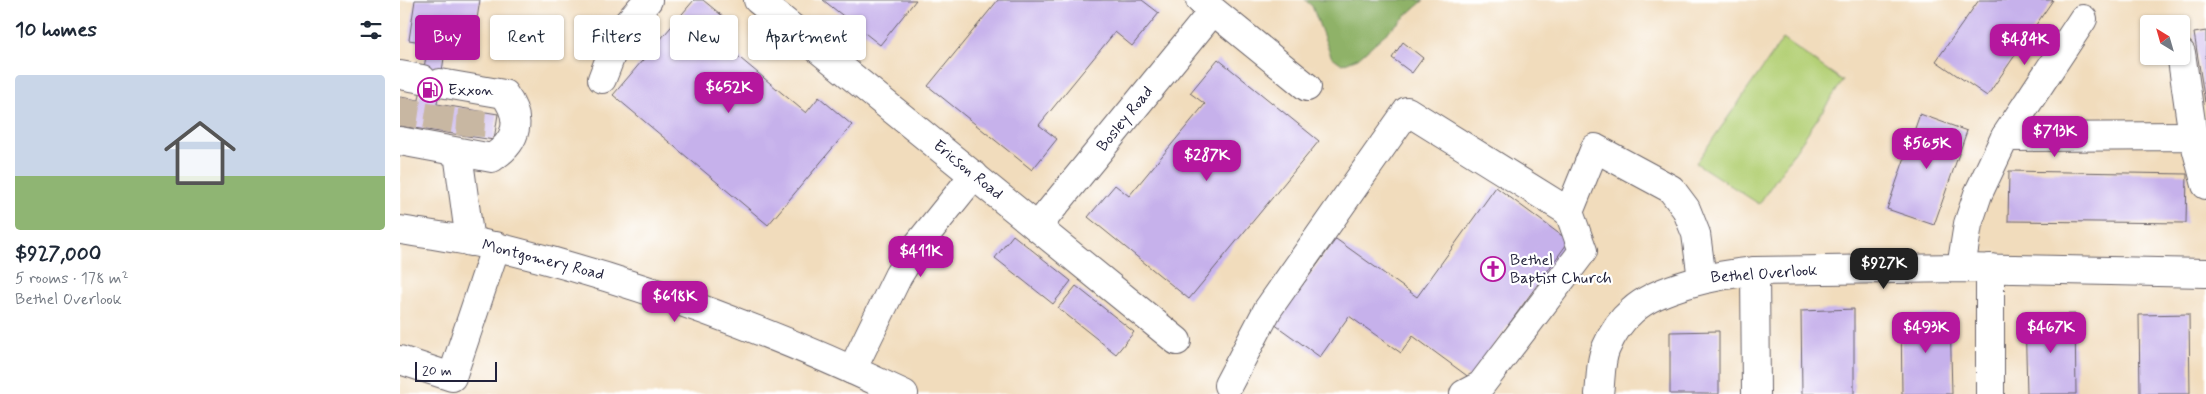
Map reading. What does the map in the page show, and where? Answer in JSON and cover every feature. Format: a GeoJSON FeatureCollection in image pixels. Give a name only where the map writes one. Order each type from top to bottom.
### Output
{"type":"FeatureCollection","features":[{"type":"Feature","properties":{"kind":"street"},"geometry":{"type":"LineString","coordinates":[[602,79],[620,32],[648,0]]}},
{"type":"Feature","properties":{"kind":"street","name":"Ericson Road"},"geometry":{"type":"LineString","coordinates":[[758,0],[1177,341]]}},
{"type":"Feature","properties":{"kind":"street"},"geometry":{"type":"LineString","coordinates":[[1206,5],[1306,87]]}},
{"type":"Feature","properties":{"kind":"street","name":"Bosley Road"},"geometry":{"type":"LineString","coordinates":[[1038,227],[1206,5]]}},
{"type":"Feature","properties":{"kind":"street"},"geometry":{"type":"LineString","coordinates":[[1961,268],[1968,224],[1978,194],[2005,137],[2083,19]]}},
{"type":"Feature","properties":{"kind":"street"},"geometry":{"type":"LineString","coordinates":[[2183,65],[2193,136],[2206,185]]}},
{"type":"Feature","properties":{"kind":"street"},"geometry":{"type":"LineString","coordinates":[[401,136],[441,109],[470,242]]}},
{"type":"Feature","properties":{"kind":"street"},"geometry":{"type":"LineString","coordinates":[[1228,385],[1268,309],[1407,111],[1569,212],[1583,251],[1481,385],[1464,394]]}},
{"type":"Feature","properties":{"kind":"street"},"geometry":{"type":"LineString","coordinates":[[2005,137],[2193,136]]}},
{"type":"Feature","properties":{"kind":"street"},"geometry":{"type":"LineString","coordinates":[[1569,212],[1595,148],[1671,189],[1686,209],[1696,234],[1702,279]]}},
{"type":"Feature","properties":{"kind":"street"},"geometry":{"type":"LineString","coordinates":[[866,380],[898,276],[916,247],[974,175]]}},
{"type":"Feature","properties":{"kind":"street","name":"Montgomery Road"},"geometry":{"type":"LineString","coordinates":[[400,230],[496,246],[610,278],[716,315],[866,380],[904,394]]}},
{"type":"Feature","properties":{"kind":"street"},"geometry":{"type":"LineString","coordinates":[[400,360],[449,386],[496,246]]}},
{"type":"Feature","properties":{"kind":"street","name":"Bethel Overlook"},"geometry":{"type":"LineString","coordinates":[[1600,394],[1605,350],[1618,326],[1633,309],[1658,296],[1702,279],[1726,274],[1961,268],[2206,273]]}},
{"type":"Feature","properties":{"kind":"street"},"geometry":{"type":"LineString","coordinates":[[1990,268],[1990,394]]}},
{"type":"Feature","properties":{"kind":"street"},"geometry":{"type":"LineString","coordinates":[[1755,272],[1756,394]]}},
{"type":"Feature","properties":{"kind":"green space"},"geometry":{"type":"Polygon","coordinates":[[[1305,0],[1424,0],[1358,58],[1342,64],[1331,56],[1312,6],[1305,0]]]}},
{"type":"Feature","properties":{"kind":"green space"},"geometry":{"type":"Polygon","coordinates":[[[1783,39],[1843,81],[1759,204],[1696,163],[1783,39]]]}},
{"type":"Feature","properties":{"kind":"building","name":"Exxon"},"geometry":{"type":"Polygon","coordinates":[[[415,0],[480,0],[478,15],[415,15],[415,41],[409,40],[415,0]]]}},
{"type":"Feature","properties":{"kind":"building"},"geometry":{"type":"Polygon","coordinates":[[[694,0],[703,0],[721,15],[681,15],[694,0]]]}},
{"type":"Feature","properties":{"kind":"building"},"geometry":{"type":"Polygon","coordinates":[[[823,0],[916,0],[880,45],[866,34],[866,15],[842,15],[823,0]]]}},
{"type":"Feature","properties":{"kind":"building"},"geometry":{"type":"Polygon","coordinates":[[[998,0],[1142,0],[1159,13],[1132,46],[1115,32],[1039,125],[1057,139],[1032,170],[928,86],[998,0]]]}},
{"type":"Feature","properties":{"kind":"building"},"geometry":{"type":"Polygon","coordinates":[[[1979,0],[2053,0],[1987,96],[1936,61],[1979,0]]]}},
{"type":"Feature","properties":{"kind":"building"},"geometry":{"type":"Polygon","coordinates":[[[670,28],[670,60],[738,60],[738,56],[806,113],[819,97],[852,125],[768,225],[613,95],[643,60],[660,60],[660,40],[670,28]]]}},
{"type":"Feature","properties":{"kind":"building"},"geometry":{"type":"Polygon","coordinates":[[[2206,31],[2206,102],[2205,102],[2194,33],[2206,31]]]}},
{"type":"Feature","properties":{"kind":"building"},"geometry":{"type":"Polygon","coordinates":[[[1403,42],[1423,58],[1412,73],[1392,58],[1403,42]]]}},
{"type":"Feature","properties":{"kind":"building"},"geometry":{"type":"Polygon","coordinates":[[[1218,59],[1319,141],[1189,299],[1088,217],[1115,185],[1129,196],[1205,104],[1190,93],[1218,59]]]}},
{"type":"Feature","properties":{"kind":"building","name":"Exxon"},"geometry":{"type":"Polygon","coordinates":[[[425,60],[444,60],[437,104],[498,114],[494,140],[400,126],[400,97],[419,100],[425,60]]]}},
{"type":"Feature","properties":{"kind":"building"},"geometry":{"type":"Polygon","coordinates":[[[1920,114],[1967,131],[1934,225],[1887,209],[1920,114]]]}},
{"type":"Feature","properties":{"kind":"building"},"geometry":{"type":"Polygon","coordinates":[[[2009,171],[2187,174],[2186,223],[2008,221],[2009,171]]]}},
{"type":"Feature","properties":{"kind":"building","name":"Bethel Baptist Church"},"geometry":{"type":"Polygon","coordinates":[[[1496,187],[1569,241],[1470,378],[1413,336],[1401,353],[1349,316],[1320,357],[1274,324],[1336,239],[1417,297],[1496,187]]]}},
{"type":"Feature","properties":{"kind":"building"},"geometry":{"type":"Polygon","coordinates":[[[1013,235],[1071,281],[1053,304],[995,258],[1013,235]]]}},
{"type":"Feature","properties":{"kind":"building"},"geometry":{"type":"Polygon","coordinates":[[[1076,286],[1134,332],[1116,354],[1058,308],[1076,286]]]}},
{"type":"Feature","properties":{"kind":"building"},"geometry":{"type":"Polygon","coordinates":[[[1854,309],[1854,394],[1802,394],[1801,311],[1854,309]]]}},
{"type":"Feature","properties":{"kind":"building"},"geometry":{"type":"Polygon","coordinates":[[[1950,314],[1952,394],[1902,394],[1901,315],[1950,314]]]}},
{"type":"Feature","properties":{"kind":"building"},"geometry":{"type":"Polygon","coordinates":[[[2075,314],[2076,394],[2027,394],[2025,315],[2075,314]]]}},
{"type":"Feature","properties":{"kind":"building"},"geometry":{"type":"Polygon","coordinates":[[[2189,314],[2190,394],[2140,394],[2139,315],[2189,314]]]}},
{"type":"Feature","properties":{"kind":"building"},"geometry":{"type":"Polygon","coordinates":[[[1719,331],[1719,394],[1670,394],[1670,332],[1719,331]]]}},
{"type":"Feature","properties":{"kind":"tunnel"},"geometry":{"type":"LineString","coordinates":[[403,126],[407,98]]}},
{"type":"Feature","properties":{"kind":"tunnel"},"geometry":{"type":"LineString","coordinates":[[437,131],[441,105]]}},
{"type":"Feature","properties":{"kind":"tunnel"},"geometry":{"type":"LineString","coordinates":[[470,136],[472,110]]}},
{"type":"Feature","properties":{"kind":"place","name":"Exxon"},"geometry":{"type":"Point","coordinates":[430,90]}},
{"type":"Feature","properties":{"kind":"place","name":"Bethel Baptist Church"},"geometry":{"type":"Point","coordinates":[1493,269]}}]}
